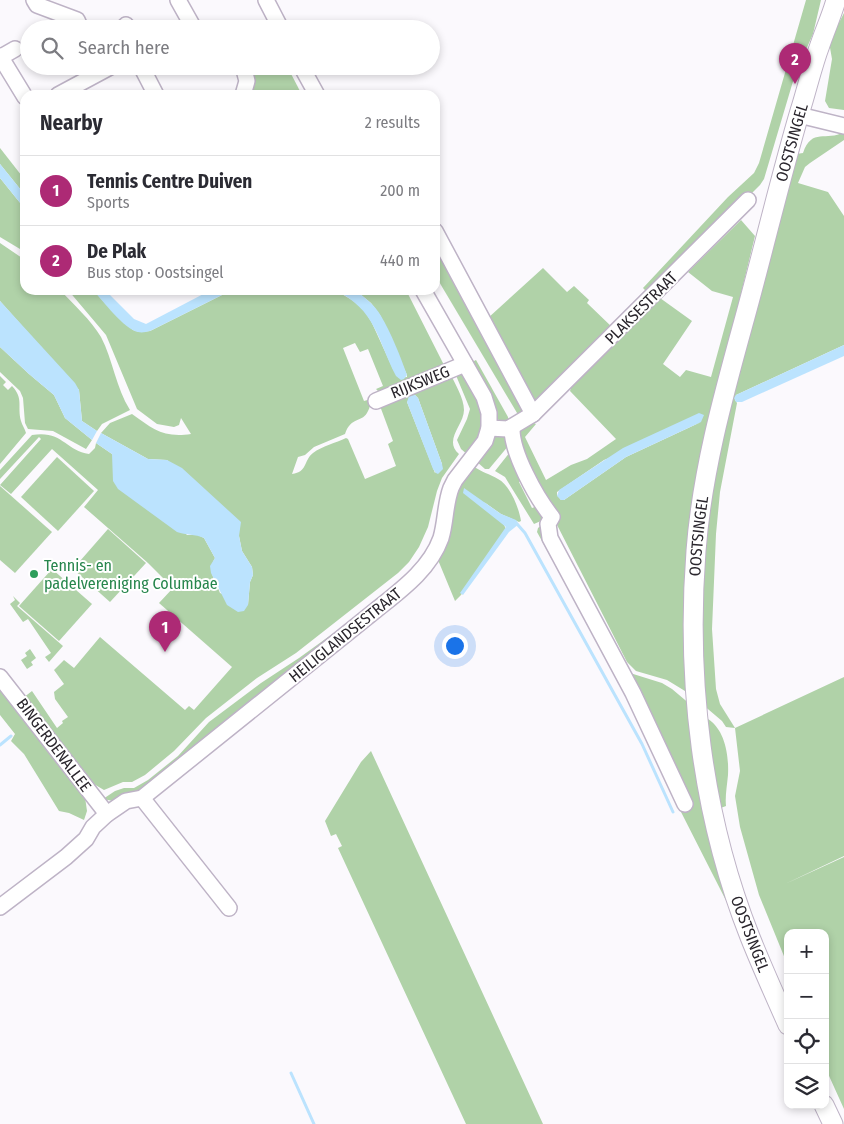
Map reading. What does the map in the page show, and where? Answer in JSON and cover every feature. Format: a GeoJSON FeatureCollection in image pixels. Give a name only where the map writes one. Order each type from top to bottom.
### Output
{"type":"FeatureCollection","features":[{"type":"Feature","properties":{"kind":"main road","name":"OOSTSINGEL"},"geometry":{"type":"LineString","coordinates":[[819,47],[825,0]]}},
{"type":"Feature","properties":{"kind":"main road","name":"OOSTSINGEL"},"geometry":{"type":"LineString","coordinates":[[785,1019],[749,936],[732,885],[718,833],[700,735],[694,666],[693,634],[696,549],[702,503],[721,404],[799,115],[819,47],[836,0]]}},
{"type":"Feature","properties":{"kind":"main road"},"geometry":{"type":"LineString","coordinates":[[826,1109],[833,1124]]}},
{"type":"Feature","properties":{"kind":"street"},"geometry":{"type":"LineString","coordinates":[[34,0],[36,5],[77,20]]}},
{"type":"Feature","properties":{"kind":"street"},"geometry":{"type":"LineString","coordinates":[[178,0],[189,20]]}},
{"type":"Feature","properties":{"kind":"street"},"geometry":{"type":"LineString","coordinates":[[266,0],[277,20]]}},
{"type":"Feature","properties":{"kind":"street"},"geometry":{"type":"LineString","coordinates":[[15,49],[0,57],[20,90]]}},
{"type":"Feature","properties":{"kind":"street"},"geometry":{"type":"LineString","coordinates":[[67,90],[95,75]]}},
{"type":"Feature","properties":{"kind":"street"},"geometry":{"type":"LineString","coordinates":[[146,75],[153,90]]}},
{"type":"Feature","properties":{"kind":"street"},"geometry":{"type":"LineString","coordinates":[[244,90],[247,81],[245,75]]}},
{"type":"Feature","properties":{"kind":"street"},"geometry":{"type":"LineString","coordinates":[[307,75],[314,90]]}},
{"type":"Feature","properties":{"kind":"street"},"geometry":{"type":"LineString","coordinates":[[799,115],[844,126]]}},
{"type":"Feature","properties":{"kind":"street","name":"PLAKSESTRAAT"},"geometry":{"type":"LineString","coordinates":[[489,428],[508,429],[533,414],[748,200]]}},
{"type":"Feature","properties":{"kind":"street"},"geometry":{"type":"LineString","coordinates":[[440,239],[533,414]]}},
{"type":"Feature","properties":{"kind":"street","name":"RIJKSWEG"},"geometry":{"type":"LineString","coordinates":[[425,295],[487,405],[489,428]]}},
{"type":"Feature","properties":{"kind":"street","name":"RIJKSWEG"},"geometry":{"type":"LineString","coordinates":[[376,401],[465,364]]}},
{"type":"Feature","properties":{"kind":"street"},"geometry":{"type":"LineString","coordinates":[[512,427],[515,451],[552,517],[548,524],[550,538],[629,685],[686,804]]}},
{"type":"Feature","properties":{"kind":"street","name":"HEILIGLANDSESTRAAT"},"geometry":{"type":"LineString","coordinates":[[0,907],[66,857],[86,839],[94,827],[107,814],[126,801],[142,798],[418,574],[433,554],[440,538],[448,496],[454,480],[481,447],[489,428]]}},
{"type":"Feature","properties":{"kind":"street","name":"BINGERDENALLEE"},"geometry":{"type":"LineString","coordinates":[[0,676],[107,814]]}},
{"type":"Feature","properties":{"kind":"street"},"geometry":{"type":"LineString","coordinates":[[142,798],[229,908]]}},
{"type":"Feature","properties":{"kind":"green space"},"geometry":{"type":"Polygon","coordinates":[[[806,0],[821,0],[813,34],[805,52],[802,51],[764,179],[650,295],[643,288],[728,197],[754,173],[759,163],[806,0]]]}},
{"type":"Feature","properties":{"kind":"green space"},"geometry":{"type":"Polygon","coordinates":[[[844,13],[844,110],[829,108],[825,101],[832,59],[829,42],[844,13]]]}},
{"type":"Feature","properties":{"kind":"green space"},"geometry":{"type":"Polygon","coordinates":[[[253,75],[292,75],[299,90],[248,90],[253,75]]]}},
{"type":"Feature","properties":{"kind":"green space"},"geometry":{"type":"Polygon","coordinates":[[[844,132],[844,140],[805,167],[798,183],[828,192],[844,216],[844,345],[736,395],[735,400],[737,403],[720,492],[716,534],[712,629],[716,689],[720,704],[735,728],[726,727],[722,721],[702,704],[698,607],[712,471],[796,154],[803,153],[811,140],[815,138],[837,135],[844,132]]]}},
{"type":"Feature","properties":{"kind":"green space"},"geometry":{"type":"Polygon","coordinates":[[[0,148],[20,174],[20,189],[0,164],[0,148]]]}},
{"type":"Feature","properties":{"kind":"green space"},"geometry":{"type":"Polygon","coordinates":[[[0,178],[20,203],[20,249],[0,237],[0,178]]]}},
{"type":"Feature","properties":{"kind":"green space"},"geometry":{"type":"Polygon","coordinates":[[[741,220],[755,236],[712,413],[690,686],[685,691],[667,680],[636,671],[627,662],[554,519],[559,515],[557,510],[554,510],[525,464],[516,430],[532,422],[536,424],[525,437],[546,480],[571,465],[587,459],[616,439],[570,391],[570,386],[660,298],[692,321],[663,364],[680,377],[686,370],[711,377],[733,297],[712,291],[688,272],[741,220]],[[701,422],[604,460],[557,492],[557,495],[561,500],[564,500],[626,457],[701,422]]]}},
{"type":"Feature","properties":{"kind":"green space"},"geometry":{"type":"Polygon","coordinates":[[[0,243],[20,257],[20,295],[65,295],[92,324],[105,346],[121,393],[130,410],[102,424],[97,431],[82,421],[79,390],[0,301],[0,243]]]}},
{"type":"Feature","properties":{"kind":"green space"},"geometry":{"type":"Polygon","coordinates":[[[440,252],[524,411],[520,418],[440,283],[440,252]]]}},
{"type":"Feature","properties":{"kind":"green space"},"geometry":{"type":"Polygon","coordinates":[[[543,268],[567,292],[574,286],[589,300],[587,303],[614,329],[536,406],[488,318],[543,268]]]}},
{"type":"Feature","properties":{"kind":"green space"},"geometry":{"type":"Polygon","coordinates":[[[72,295],[98,295],[120,319],[133,330],[139,332],[150,331],[222,295],[344,295],[364,310],[399,378],[407,377],[407,375],[380,315],[371,303],[361,295],[409,295],[445,367],[379,392],[376,389],[383,386],[368,349],[360,352],[355,343],[343,348],[364,401],[371,399],[369,410],[366,415],[350,424],[345,434],[314,447],[305,455],[298,457],[292,474],[303,469],[313,453],[346,438],[365,479],[396,466],[388,444],[393,441],[380,406],[450,373],[464,405],[463,416],[453,443],[459,454],[442,478],[428,527],[419,547],[409,562],[398,573],[296,653],[257,678],[206,718],[174,751],[145,775],[132,782],[123,782],[104,790],[92,783],[82,773],[23,698],[32,691],[57,728],[68,717],[55,699],[54,692],[64,684],[54,670],[64,660],[74,668],[100,637],[185,710],[189,706],[194,710],[232,667],[159,603],[173,588],[148,563],[84,507],[98,490],[52,449],[11,494],[0,485],[41,439],[39,437],[0,479],[0,470],[32,435],[50,435],[74,449],[89,454],[95,448],[96,443],[112,454],[187,535],[198,535],[204,538],[215,558],[212,572],[220,593],[248,605],[250,582],[253,575],[252,567],[242,551],[239,536],[167,460],[148,459],[101,433],[110,423],[132,414],[159,431],[173,435],[191,434],[181,418],[179,425],[174,427],[157,424],[137,409],[106,335],[72,295]],[[415,395],[407,402],[435,473],[442,464],[418,398],[415,395]]]}},
{"type":"Feature","properties":{"kind":"green space"},"geometry":{"type":"Polygon","coordinates":[[[0,347],[54,395],[65,418],[92,440],[86,449],[53,431],[28,429],[25,423],[23,398],[20,391],[0,372],[0,347]]]}},
{"type":"Feature","properties":{"kind":"green space"},"geometry":{"type":"Polygon","coordinates":[[[476,360],[509,422],[501,422],[495,417],[470,363],[476,360]]]}},
{"type":"Feature","properties":{"kind":"green space"},"geometry":{"type":"Polygon","coordinates":[[[455,373],[466,376],[481,402],[482,432],[468,455],[461,449],[457,440],[470,409],[455,373]]]}},
{"type":"Feature","properties":{"kind":"green space"},"geometry":{"type":"Polygon","coordinates":[[[0,376],[6,382],[3,385],[8,390],[12,386],[18,395],[21,421],[26,433],[0,464],[0,376]]]}},
{"type":"Feature","properties":{"kind":"green space"},"geometry":{"type":"Polygon","coordinates":[[[500,435],[506,436],[509,445],[489,469],[485,469],[476,461],[493,438],[500,435]]]}},
{"type":"Feature","properties":{"kind":"green space"},"geometry":{"type":"Polygon","coordinates":[[[510,452],[525,478],[519,482],[532,508],[540,505],[544,514],[543,520],[534,524],[505,477],[495,471],[510,452]]]}},
{"type":"Feature","properties":{"kind":"green space"},"geometry":{"type":"Polygon","coordinates":[[[57,457],[94,491],[58,531],[21,497],[57,457]]]}},
{"type":"Feature","properties":{"kind":"green space"},"geometry":{"type":"Polygon","coordinates":[[[473,466],[498,479],[506,486],[516,504],[521,521],[519,522],[501,514],[484,502],[506,529],[455,601],[438,560],[455,491],[473,466]]]}},
{"type":"Feature","properties":{"kind":"green space"},"geometry":{"type":"Polygon","coordinates":[[[0,486],[52,532],[15,573],[0,560],[0,486]]]}},
{"type":"Feature","properties":{"kind":"green space"},"geometry":{"type":"Polygon","coordinates":[[[543,524],[630,673],[662,683],[691,705],[744,936],[680,810],[626,695],[537,532],[538,528],[543,524]]]}},
{"type":"Feature","properties":{"kind":"green space"},"geometry":{"type":"Polygon","coordinates":[[[108,529],[146,563],[110,602],[73,569],[108,529]]]}},
{"type":"Feature","properties":{"kind":"green space"},"geometry":{"type":"Polygon","coordinates":[[[52,569],[92,604],[59,641],[19,606],[52,569]]]}},
{"type":"Feature","properties":{"kind":"green space"},"geometry":{"type":"Polygon","coordinates":[[[13,596],[20,603],[17,606],[63,646],[49,662],[45,657],[51,653],[28,619],[23,622],[10,604],[15,600],[13,596]]]}},
{"type":"Feature","properties":{"kind":"green space"},"geometry":{"type":"Polygon","coordinates":[[[378,601],[140,792],[123,794],[113,801],[103,799],[115,791],[124,788],[134,788],[148,780],[178,756],[209,722],[378,601]]]}},
{"type":"Feature","properties":{"kind":"green space"},"geometry":{"type":"Polygon","coordinates":[[[30,649],[36,658],[31,662],[33,665],[27,669],[21,660],[27,656],[25,653],[30,649]]]}},
{"type":"Feature","properties":{"kind":"green space"},"geometry":{"type":"Polygon","coordinates":[[[844,677],[844,856],[785,884],[844,857],[844,1109],[829,1076],[829,929],[784,929],[784,956],[759,895],[740,827],[735,796],[740,771],[735,728],[844,677]]]}},
{"type":"Feature","properties":{"kind":"green space"},"geometry":{"type":"Polygon","coordinates":[[[0,684],[85,797],[87,811],[84,820],[69,813],[59,811],[24,754],[11,741],[15,734],[0,715],[0,684]]]}},
{"type":"Feature","properties":{"kind":"green space"},"geometry":{"type":"Polygon","coordinates":[[[708,719],[722,736],[728,759],[726,806],[718,809],[704,723],[708,719]]]}},
{"type":"Feature","properties":{"kind":"green space"},"geometry":{"type":"Polygon","coordinates":[[[371,751],[543,1124],[466,1124],[338,848],[342,846],[336,834],[331,836],[325,821],[361,762],[371,751]]]}},
{"type":"Feature","properties":{"kind":"water"},"geometry":{"type":"Polygon","coordinates":[[[0,164],[20,189],[20,203],[0,178],[0,164]]]}},
{"type":"Feature","properties":{"kind":"water"},"geometry":{"type":"Polygon","coordinates":[[[97,295],[110,295],[134,319],[146,324],[201,295],[222,295],[150,331],[141,332],[126,326],[97,295]]]}},
{"type":"Feature","properties":{"kind":"water"},"geometry":{"type":"Polygon","coordinates":[[[344,295],[361,295],[379,312],[392,337],[407,375],[404,379],[401,380],[396,376],[374,327],[367,316],[344,295]]]}},
{"type":"Feature","properties":{"kind":"water"},"geometry":{"type":"Polygon","coordinates":[[[0,301],[75,383],[79,390],[82,421],[97,431],[92,440],[65,418],[54,395],[0,347],[0,301]]]}},
{"type":"Feature","properties":{"kind":"water"},"geometry":{"type":"Polygon","coordinates":[[[844,345],[844,356],[742,402],[736,402],[734,398],[736,395],[844,345]]]}},
{"type":"Feature","properties":{"kind":"water"},"geometry":{"type":"Polygon","coordinates":[[[415,395],[418,398],[442,464],[443,469],[438,474],[433,469],[407,402],[409,396],[415,395]]]}},
{"type":"Feature","properties":{"kind":"water"},"geometry":{"type":"Polygon","coordinates":[[[699,413],[704,415],[701,422],[626,457],[564,500],[557,496],[559,490],[623,448],[699,413]]]}},
{"type":"Feature","properties":{"kind":"water"},"geometry":{"type":"Polygon","coordinates":[[[101,433],[148,459],[167,460],[182,468],[241,522],[239,536],[242,551],[252,567],[253,575],[250,582],[248,605],[244,611],[238,612],[227,605],[211,573],[210,566],[215,558],[204,538],[177,532],[118,489],[113,481],[112,454],[96,443],[101,433]]]}},
{"type":"Feature","properties":{"kind":"water"},"geometry":{"type":"Polygon","coordinates":[[[464,488],[501,514],[516,520],[519,524],[509,532],[463,595],[460,593],[506,527],[463,493],[464,488]]]}},
{"type":"Feature","properties":{"kind":"waterway"},"geometry":{"type":"LineString","coordinates":[[518,525],[525,533],[642,744],[673,812]]}},
{"type":"Feature","properties":{"kind":"waterway"},"geometry":{"type":"LineString","coordinates":[[0,745],[11,736]]}},
{"type":"Feature","properties":{"kind":"waterway"},"geometry":{"type":"LineString","coordinates":[[291,1073],[314,1124]]}},
{"type":"Feature","properties":{"kind":"place","name":"De Plak"},"geometry":{"type":"Point","coordinates":[795,84]}},
{"type":"Feature","properties":{"kind":"place","name":"Tennis- en padelvereniging Columbae"},"geometry":{"type":"Point","coordinates":[34,574]}},
{"type":"Feature","properties":{"kind":"place","name":"Tennis Centre Duiven"},"geometry":{"type":"Point","coordinates":[165,652]}}]}
